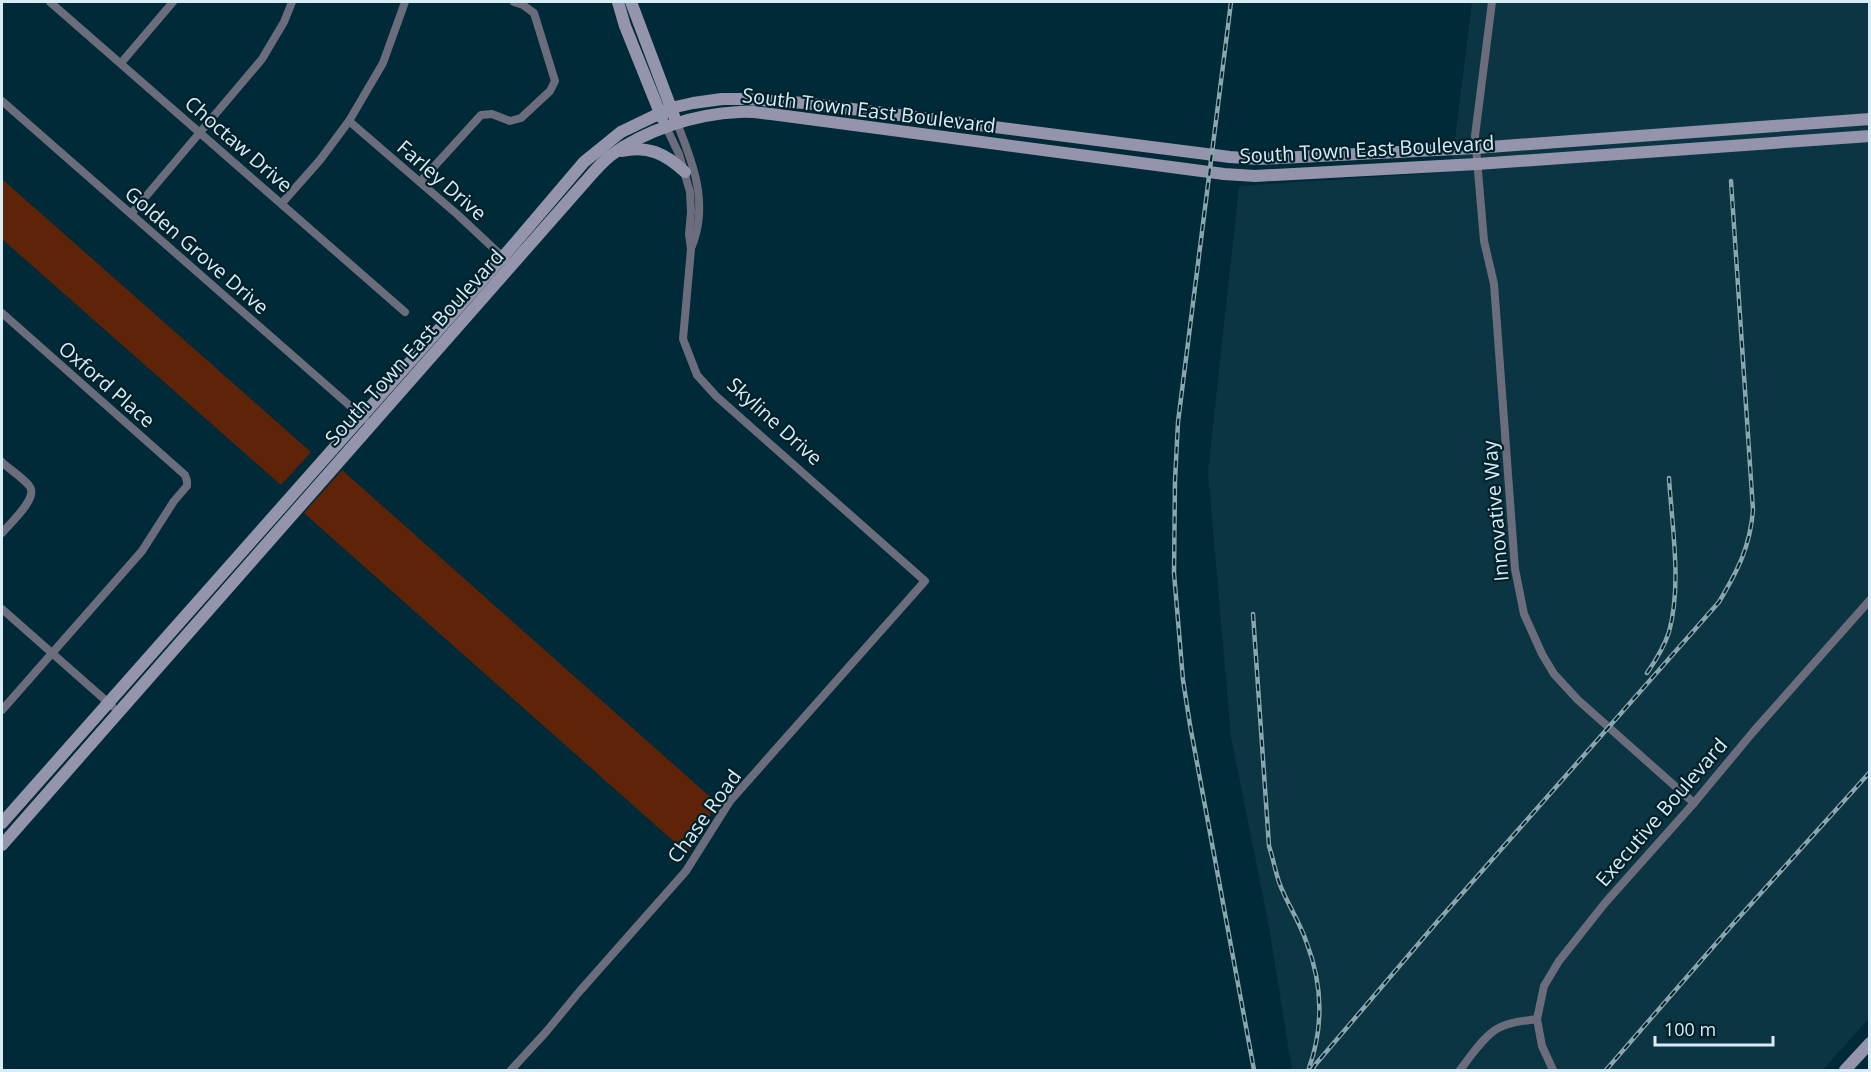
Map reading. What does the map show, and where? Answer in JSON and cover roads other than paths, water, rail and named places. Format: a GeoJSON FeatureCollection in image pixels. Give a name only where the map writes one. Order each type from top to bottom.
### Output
{"type":"FeatureCollection","features":[{"type":"Feature","properties":{"kind":"main road","name":"Skyline Drive"},"geometry":{"type":"LineString","coordinates":[[618,2],[625,26],[666,110]]}},
{"type":"Feature","properties":{"kind":"main road","name":"Skyline Drive"},"geometry":{"type":"LineString","coordinates":[[631,2],[671,125]]}},
{"type":"Feature","properties":{"kind":"main road","name":"South Town East Boulevard"},"geometry":{"type":"LineString","coordinates":[[2,823],[503,257],[584,162],[621,132],[666,110],[722,99],[805,103],[1230,157],[1295,158],[1476,148],[1869,119]]}},
{"type":"Feature","properties":{"kind":"main road","name":"South Town East Boulevard"},"geometry":{"type":"LineString","coordinates":[[2,845],[607,158],[628,144],[671,125],[709,116],[740,112],[771,114],[1224,174],[1255,176],[1477,164],[1869,136]]}},
{"type":"Feature","properties":{"kind":"main road"},"geometry":{"type":"LineString","coordinates":[[1716,131],[1717,147]]}},
{"type":"Feature","properties":{"kind":"main road"},"geometry":{"type":"LineString","coordinates":[[615,153],[636,149],[655,152],[674,161],[685,172]]}},
{"type":"Feature","properties":{"kind":"main road"},"geometry":{"type":"LineString","coordinates":[[1354,154],[1356,171]]}},
{"type":"Feature","properties":{"kind":"main road"},"geometry":{"type":"LineString","coordinates":[[1845,1071],[1869,1043]]}},
{"type":"Feature","properties":{"kind":"street","name":"Choctaw Drive"},"geometry":{"type":"LineString","coordinates":[[50,2],[405,312]]}},
{"type":"Feature","properties":{"kind":"street"},"geometry":{"type":"LineString","coordinates":[[121,63],[173,2]]}},
{"type":"Feature","properties":{"kind":"street"},"geometry":{"type":"LineString","coordinates":[[131,214],[262,59],[284,22],[292,2]]}},
{"type":"Feature","properties":{"kind":"street"},"geometry":{"type":"LineString","coordinates":[[282,203],[320,160],[349,122],[382,63],[405,2]]}},
{"type":"Feature","properties":{"kind":"street"},"geometry":{"type":"LineString","coordinates":[[420,182],[481,115],[492,114],[510,121],[521,118],[550,91],[555,81],[534,13],[514,2]]}},
{"type":"Feature","properties":{"kind":"street","name":"Innovative Way"},"geometry":{"type":"LineString","coordinates":[[1492,2],[1475,136],[1484,241],[1494,284],[1515,570],[1524,614],[1542,654],[1567,690],[1694,803]]}},
{"type":"Feature","properties":{"kind":"street","name":"Golden Grove Drive"},"geometry":{"type":"LineString","coordinates":[[2,101],[371,425]]}},
{"type":"Feature","properties":{"kind":"street","name":"Farley Drive"},"geometry":{"type":"LineString","coordinates":[[349,122],[513,265]]}},
{"type":"Feature","properties":{"kind":"street","name":"Skyline Drive"},"geometry":{"type":"LineString","coordinates":[[671,125],[690,192],[691,249],[683,339],[697,375],[716,396],[925,581]]}},
{"type":"Feature","properties":{"kind":"street","name":"Skyline Drive"},"geometry":{"type":"LineString","coordinates":[[671,125],[697,181],[700,206],[697,233],[691,249]]}},
{"type":"Feature","properties":{"kind":"street","name":"Oxford Place"},"geometry":{"type":"LineString","coordinates":[[2,313],[185,475],[188,481],[187,486],[174,501],[142,551],[51,653]]}},
{"type":"Feature","properties":{"kind":"street"},"geometry":{"type":"LineString","coordinates":[[2,462],[30,487],[33,493],[30,501],[2,533]]}},
{"type":"Feature","properties":{"kind":"street","name":"Chase Road"},"geometry":{"type":"LineString","coordinates":[[511,1071],[686,871],[730,801],[925,581]]}},
{"type":"Feature","properties":{"kind":"street","name":"Executive Boulevard"},"geometry":{"type":"LineString","coordinates":[[1553,1071],[1541,1043],[1538,1019],[1544,986],[1559,961],[1605,903],[1869,600]]}},
{"type":"Feature","properties":{"kind":"street"},"geometry":{"type":"LineString","coordinates":[[2,609],[119,713]]}},
{"type":"Feature","properties":{"kind":"street"},"geometry":{"type":"LineString","coordinates":[[2,710],[51,653]]}},
{"type":"Feature","properties":{"kind":"street"},"geometry":{"type":"LineString","coordinates":[[1460,1071],[1475,1051],[1496,1030],[1511,1023],[1538,1019]]}},
{"type":"Feature","properties":{"kind":"railway"},"geometry":{"type":"LineString","coordinates":[[1231,2],[1178,422],[1174,573],[1183,680],[1190,725],[1254,1070]]}},
{"type":"Feature","properties":{"kind":"railway"},"geometry":{"type":"LineString","coordinates":[[1312,1070],[1437,922],[1719,602],[1737,569],[1746,547],[1753,510],[1731,181]]}},
{"type":"Feature","properties":{"kind":"railway"},"geometry":{"type":"LineString","coordinates":[[1647,673],[1665,643],[1673,614],[1676,576],[1669,478]]}},
{"type":"Feature","properties":{"kind":"railway"},"geometry":{"type":"LineString","coordinates":[[1253,614],[1269,846],[1282,889],[1306,941],[1318,988],[1319,1020],[1309,1068]]}},
{"type":"Feature","properties":{"kind":"railway"},"geometry":{"type":"LineString","coordinates":[[1606,1070],[1870,772]]}}]}
